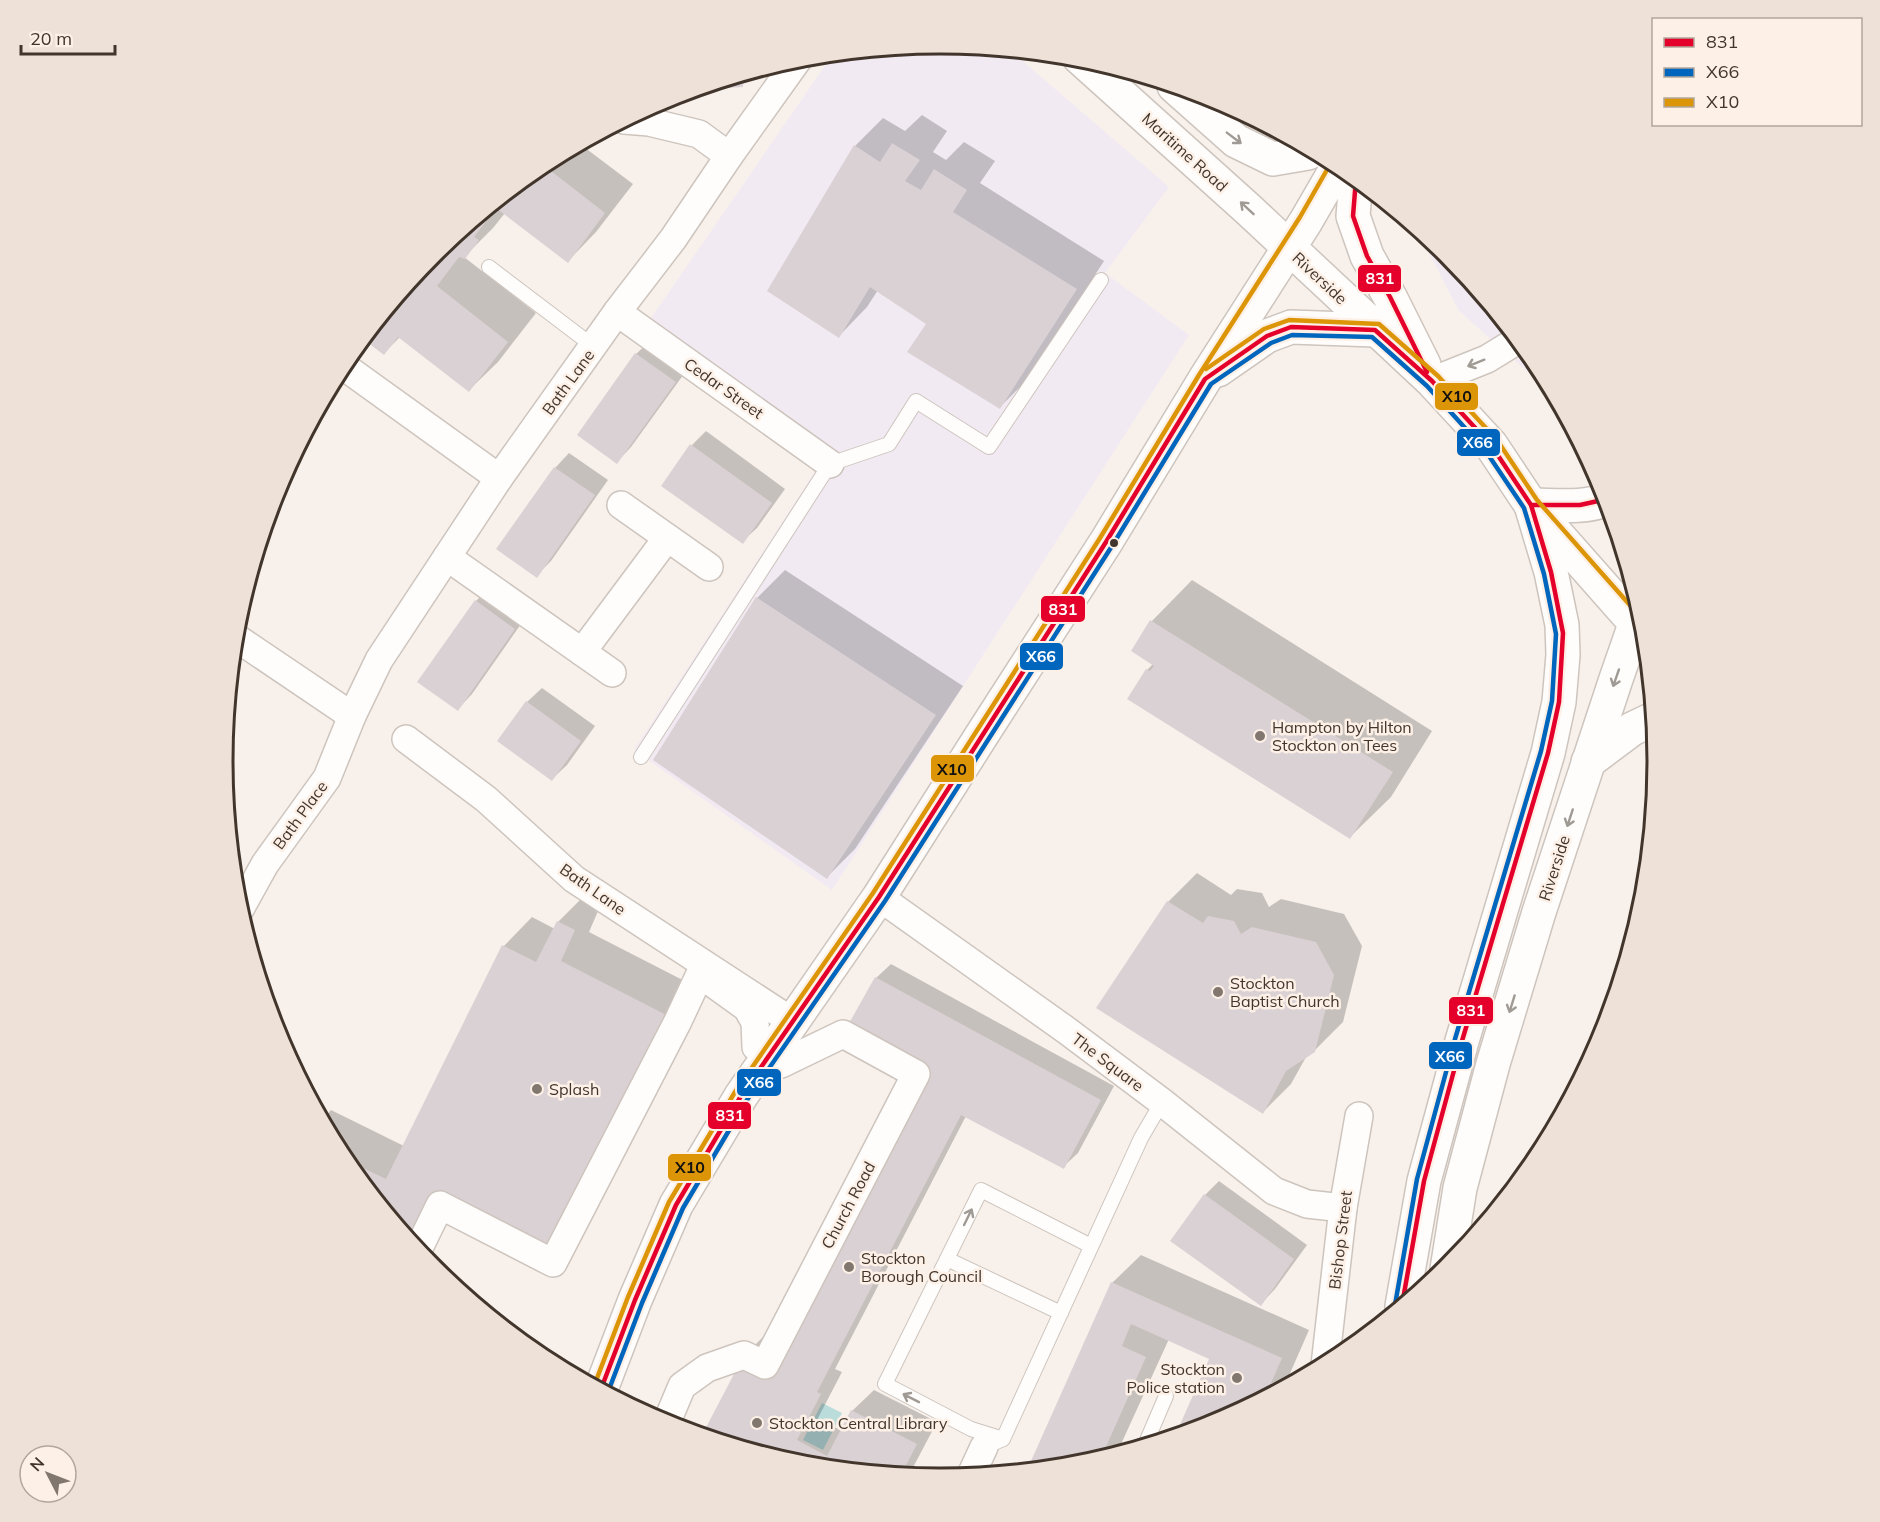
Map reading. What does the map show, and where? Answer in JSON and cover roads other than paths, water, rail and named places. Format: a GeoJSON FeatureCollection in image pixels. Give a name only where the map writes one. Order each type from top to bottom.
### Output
{"type":"FeatureCollection","features":[{"type":"Feature","properties":{"kind":"main road","name":"Maritime Road"},"geometry":{"type":"LineString","coordinates":[[1096,72],[1289,249]]}},
{"type":"Feature","properties":{"kind":"main road"},"geometry":{"type":"LineString","coordinates":[[1190,100],[1236,141],[1273,159],[1302,154]]}},
{"type":"Feature","properties":{"kind":"main road"},"geometry":{"type":"LineString","coordinates":[[604,1382],[635,1300],[676,1204],[741,1096],[879,897],[1106,543],[1205,379],[1289,249],[1334,174]]}},
{"type":"Feature","properties":{"kind":"main road","name":"Riverside"},"geometry":{"type":"LineString","coordinates":[[1355,189],[1353,216],[1367,256],[1432,381]]}},
{"type":"Feature","properties":{"kind":"main road","name":"Riverside"},"geometry":{"type":"LineString","coordinates":[[1289,249],[1432,381],[1491,445],[1531,505],[1631,612]]}},
{"type":"Feature","properties":{"kind":"main road"},"geometry":{"type":"LineString","coordinates":[[1205,379],[1267,336],[1291,327],[1375,330]]}},
{"type":"Feature","properties":{"kind":"main road"},"geometry":{"type":"LineString","coordinates":[[1531,505],[1575,505],[1597,502]]}},
{"type":"Feature","properties":{"kind":"main road","name":"Riverside"},"geometry":{"type":"LineString","coordinates":[[1404,1295],[1424,1181],[1462,1041],[1545,763],[1559,702],[1563,655],[1562,625],[1551,572],[1531,505]]}},
{"type":"Feature","properties":{"kind":"main road","name":"Riverside"},"geometry":{"type":"LineString","coordinates":[[1450,1250],[1460,1188],[1493,1064],[1588,762],[1635,635]]}},
{"type":"Feature","properties":{"kind":"main road"},"geometry":{"type":"LineString","coordinates":[[1588,762],[1632,729],[1645,723]]}},
{"type":"Feature","properties":{"kind":"street","name":"Bath Lane"},"geometry":{"type":"LineString","coordinates":[[352,716],[379,660],[499,478],[617,312],[673,239],[790,71]]}},
{"type":"Feature","properties":{"kind":"street"},"geometry":{"type":"LineString","coordinates":[[640,121],[699,134],[729,156]]}},
{"type":"Feature","properties":{"kind":"street","name":"Cedar Street"},"geometry":{"type":"LineString","coordinates":[[617,312],[830,464]]}},
{"type":"Feature","properties":{"kind":"street"},"geometry":{"type":"LineString","coordinates":[[1432,381],[1487,359],[1511,344]]}},
{"type":"Feature","properties":{"kind":"street"},"geometry":{"type":"LineString","coordinates":[[350,371],[499,478]]}},
{"type":"Feature","properties":{"kind":"street"},"geometry":{"type":"LineString","coordinates":[[621,505],[709,567]]}},
{"type":"Feature","properties":{"kind":"street"},"geometry":{"type":"LineString","coordinates":[[582,652],[667,538]]}},
{"type":"Feature","properties":{"kind":"street"},"geometry":{"type":"LineString","coordinates":[[447,557],[612,673]]}},
{"type":"Feature","properties":{"kind":"street"},"geometry":{"type":"LineString","coordinates":[[244,643],[352,716]]}},
{"type":"Feature","properties":{"kind":"street","name":"Bath Place"},"geometry":{"type":"LineString","coordinates":[[247,897],[264,864],[327,778],[352,716]]}},
{"type":"Feature","properties":{"kind":"street","name":"Bath Lane"},"geometry":{"type":"LineString","coordinates":[[406,740],[486,799],[574,879],[793,1022]]}},
{"type":"Feature","properties":{"kind":"street","name":"The Square"},"geometry":{"type":"LineString","coordinates":[[879,897],[1060,1026],[1162,1102],[1274,1191],[1307,1204],[1343,1208]]}},
{"type":"Feature","properties":{"kind":"street"},"geometry":{"type":"LineString","coordinates":[[422,1242],[440,1205],[553,1263],[700,974],[747,1008],[755,1022],[756,1047],[768,1055]]}},
{"type":"Feature","properties":{"kind":"street","name":"Church Road"},"geometry":{"type":"LineString","coordinates":[[670,1414],[682,1386],[707,1368],[744,1354],[765,1365],[916,1074],[843,1034],[781,1064],[768,1055]]}},
{"type":"Feature","properties":{"kind":"street","name":"Bishop Street"},"geometry":{"type":"LineString","coordinates":[[1326,1353],[1343,1208],[1359,1116]]}},
{"type":"Feature","properties":{"kind":"street"},"geometry":{"type":"LineString","coordinates":[[977,1466],[993,1443]]}},
{"type":"Feature","properties":{"kind":"lane"},"geometry":{"type":"LineString","coordinates":[[489,267],[593,346]]}},
{"type":"Feature","properties":{"kind":"lane"},"geometry":{"type":"LineString","coordinates":[[641,757],[830,464],[889,444],[916,401],[989,447],[1101,280]]}},
{"type":"Feature","properties":{"kind":"lane"},"geometry":{"type":"LineString","coordinates":[[1091,1246],[981,1190],[885,1384],[993,1443],[1061,1313],[1141,1138],[1162,1102]]}},
{"type":"Feature","properties":{"kind":"lane"},"geometry":{"type":"LineString","coordinates":[[947,1259],[1061,1313]]}},
{"type":"Feature","properties":{"kind":"lane"},"geometry":{"type":"LineString","coordinates":[[1149,1436],[1166,1396]]}},
{"type":"Feature","properties":{"kind":"water"},"geometry":{"type":"Polygon","coordinates":[[[822,1403],[842,1413],[823,1450],[803,1440],[822,1403]]]}},
{"type":"Feature","properties":{"kind":"place","name":"Hampton by Hilton Stockton on Tees"},"geometry":{"type":"Point","coordinates":[1260,736]}},
{"type":"Feature","properties":{"kind":"place","name":"Stockton Baptist Church"},"geometry":{"type":"Point","coordinates":[1218,992]}},
{"type":"Feature","properties":{"kind":"place","name":"Splash"},"geometry":{"type":"Point","coordinates":[537,1089]}},
{"type":"Feature","properties":{"kind":"place","name":"Stockton Borough Council"},"geometry":{"type":"Point","coordinates":[849,1267]}},
{"type":"Feature","properties":{"kind":"place","name":"Stockton Police station"},"geometry":{"type":"Point","coordinates":[1237,1378]}},
{"type":"Feature","properties":{"kind":"place","name":"Stockton Central Library"},"geometry":{"type":"Point","coordinates":[757,1423]}}]}
